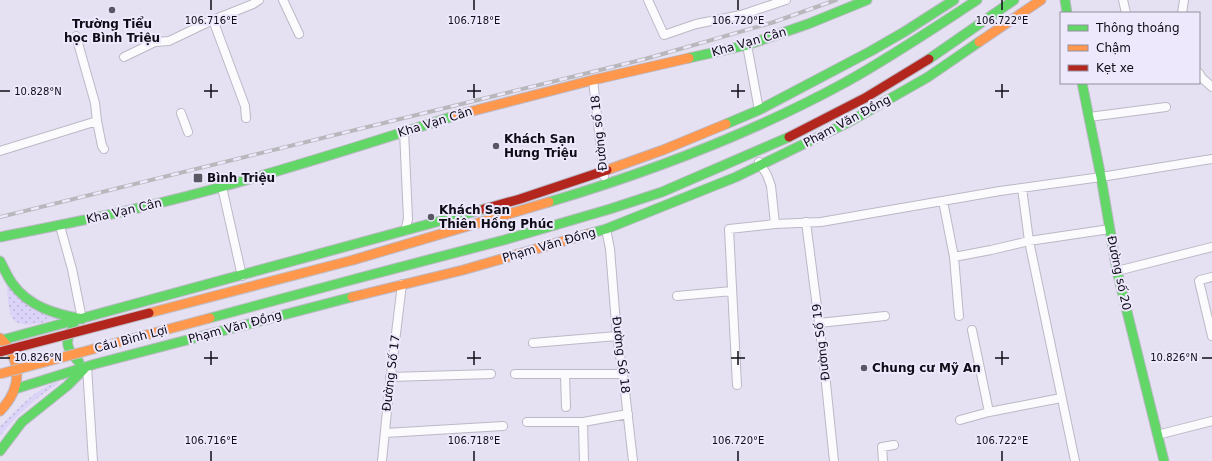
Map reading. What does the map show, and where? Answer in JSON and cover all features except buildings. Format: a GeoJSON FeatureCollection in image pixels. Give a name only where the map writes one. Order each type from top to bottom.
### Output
{"type":"FeatureCollection","features":[{"type":"Feature","properties":{"kind":"main road","name":"Kha Vạn Cân"},"geometry":{"type":"LineString","coordinates":[[0,237],[60,226],[222,187],[276,172],[468,112],[593,80],[747,45],[808,24],[868,0]]}},
{"type":"Feature","properties":{"kind":"main road"},"geometry":{"type":"LineString","coordinates":[[0,411],[8,402],[15,389],[17,378],[14,358],[9,348],[1,339],[82,319],[405,231],[520,199],[603,172],[663,150],[759,110],[871,51],[911,28],[954,0]]}},
{"type":"Feature","properties":{"kind":"main road"},"geometry":{"type":"LineString","coordinates":[[405,231],[404,246],[605,186],[659,167],[742,133],[854,77],[881,62],[977,0]]}},
{"type":"Feature","properties":{"kind":"main road","name":"Phạm Văn Đồng"},"geometry":{"type":"LineString","coordinates":[[355,279],[504,240],[662,192],[777,143],[866,98],[966,34],[1014,0]]}},
{"type":"Feature","properties":{"kind":"main road","name":"Phạm Văn Đồng"},"geometry":{"type":"LineString","coordinates":[[15,389],[86,367],[314,306],[463,270],[606,228],[736,177],[849,122],[928,78],[1041,0]]}},
{"type":"Feature","properties":{"kind":"main road"},"geometry":{"type":"LineString","coordinates":[[1065,0],[1067,12]]}},
{"type":"Feature","properties":{"kind":"main road"},"geometry":{"type":"LineString","coordinates":[[966,34],[975,46]]}},
{"type":"Feature","properties":{"kind":"main road","name":"Đường số 20"},"geometry":{"type":"LineString","coordinates":[[1082,84],[1101,177],[1117,271],[1164,461]]}},
{"type":"Feature","properties":{"kind":"main road","name":"Cầu Bình Lợi"},"geometry":{"type":"LineString","coordinates":[[0,352],[404,246]]}},
{"type":"Feature","properties":{"kind":"main road"},"geometry":{"type":"LineString","coordinates":[[0,261],[15,288],[25,298],[43,310],[62,316],[82,319]]}},
{"type":"Feature","properties":{"kind":"main road"},"geometry":{"type":"LineString","coordinates":[[402,284],[405,266]]}},
{"type":"Feature","properties":{"kind":"main road","name":"Cầu Bình Lợi"},"geometry":{"type":"LineString","coordinates":[[0,374],[355,279]]}},
{"type":"Feature","properties":{"kind":"main road"},"geometry":{"type":"LineString","coordinates":[[0,451],[22,422],[67,386],[86,367],[74,358],[68,349],[67,342],[67,338],[71,331],[82,319]]}},
{"type":"Feature","properties":{"kind":"street"},"geometry":{"type":"LineString","coordinates":[[124,57],[155,42],[169,41],[259,0]]}},
{"type":"Feature","properties":{"kind":"street"},"geometry":{"type":"LineString","coordinates":[[283,0],[299,34]]}},
{"type":"Feature","properties":{"kind":"street"},"geometry":{"type":"LineString","coordinates":[[648,0],[664,35],[696,24],[741,15],[786,0]]}},
{"type":"Feature","properties":{"kind":"street"},"geometry":{"type":"LineString","coordinates":[[1123,0],[1126,12]]}},
{"type":"Feature","properties":{"kind":"street"},"geometry":{"type":"LineString","coordinates":[[1182,12],[1184,0]]}},
{"type":"Feature","properties":{"kind":"street"},"geometry":{"type":"LineString","coordinates":[[213,20],[245,106],[246,118]]}},
{"type":"Feature","properties":{"kind":"street"},"geometry":{"type":"LineString","coordinates":[[76,36],[95,103],[97,121],[102,146],[104,149]]}},
{"type":"Feature","properties":{"kind":"street"},"geometry":{"type":"LineString","coordinates":[[747,45],[759,110]]}},
{"type":"Feature","properties":{"kind":"street"},"geometry":{"type":"LineString","coordinates":[[1200,75],[1212,87]]}},
{"type":"Feature","properties":{"kind":"street","name":"Đường số 18"},"geometry":{"type":"LineString","coordinates":[[593,80],[605,186]]}},
{"type":"Feature","properties":{"kind":"street"},"geometry":{"type":"LineString","coordinates":[[1089,117],[1166,107]]}},
{"type":"Feature","properties":{"kind":"street"},"geometry":{"type":"LineString","coordinates":[[181,113],[188,132]]}},
{"type":"Feature","properties":{"kind":"street"},"geometry":{"type":"LineString","coordinates":[[0,151],[97,121]]}},
{"type":"Feature","properties":{"kind":"street"},"geometry":{"type":"LineString","coordinates":[[404,131],[408,219],[405,231]]}},
{"type":"Feature","properties":{"kind":"street"},"geometry":{"type":"LineString","coordinates":[[756,152],[760,164],[768,175],[771,186],[775,224]]}},
{"type":"Feature","properties":{"kind":"street"},"geometry":{"type":"LineString","coordinates":[[737,385],[729,229],[775,224],[820,222],[1022,188],[1212,159]]}},
{"type":"Feature","properties":{"kind":"street"},"geometry":{"type":"LineString","coordinates":[[222,187],[242,276]]}},
{"type":"Feature","properties":{"kind":"street"},"geometry":{"type":"LineString","coordinates":[[1022,188],[1029,241],[1075,461]]}},
{"type":"Feature","properties":{"kind":"street"},"geometry":{"type":"LineString","coordinates":[[943,201],[954,257],[959,316]]}},
{"type":"Feature","properties":{"kind":"street","name":"Đường Số 19"},"geometry":{"type":"LineString","coordinates":[[806,222],[834,461]]}},
{"type":"Feature","properties":{"kind":"street"},"geometry":{"type":"LineString","coordinates":[[60,226],[72,269],[82,319]]}},
{"type":"Feature","properties":{"kind":"street","name":"Đường Số 18"},"geometry":{"type":"LineString","coordinates":[[606,228],[610,249],[617,336],[633,461]]}},
{"type":"Feature","properties":{"kind":"street"},"geometry":{"type":"LineString","coordinates":[[954,257],[1029,241],[1110,228]]}},
{"type":"Feature","properties":{"kind":"street"},"geometry":{"type":"LineString","coordinates":[[1117,271],[1212,247]]}},
{"type":"Feature","properties":{"kind":"street"},"geometry":{"type":"LineString","coordinates":[[1212,277],[1200,280],[1199,283],[1212,336]]}},
{"type":"Feature","properties":{"kind":"street","name":"Đường Số 17"},"geometry":{"type":"LineString","coordinates":[[382,461],[390,378],[402,284]]}},
{"type":"Feature","properties":{"kind":"street"},"geometry":{"type":"LineString","coordinates":[[677,296],[732,291]]}},
{"type":"Feature","properties":{"kind":"street"},"geometry":{"type":"LineString","coordinates":[[819,323],[885,316]]}},
{"type":"Feature","properties":{"kind":"street"},"geometry":{"type":"LineString","coordinates":[[972,330],[990,412]]}},
{"type":"Feature","properties":{"kind":"street"},"geometry":{"type":"LineString","coordinates":[[533,343],[617,336]]}},
{"type":"Feature","properties":{"kind":"street"},"geometry":{"type":"LineString","coordinates":[[86,367],[93,461]]}},
{"type":"Feature","properties":{"kind":"street"},"geometry":{"type":"LineString","coordinates":[[390,378],[491,374]]}},
{"type":"Feature","properties":{"kind":"street"},"geometry":{"type":"LineString","coordinates":[[515,374],[623,374]]}},
{"type":"Feature","properties":{"kind":"street"},"geometry":{"type":"LineString","coordinates":[[565,374],[566,407]]}},
{"type":"Feature","properties":{"kind":"street"},"geometry":{"type":"LineString","coordinates":[[960,420],[990,412],[1061,398]]}},
{"type":"Feature","properties":{"kind":"street"},"geometry":{"type":"LineString","coordinates":[[527,422],[583,422],[628,414]]}},
{"type":"Feature","properties":{"kind":"street"},"geometry":{"type":"LineString","coordinates":[[1157,435],[1212,421]]}},
{"type":"Feature","properties":{"kind":"street"},"geometry":{"type":"LineString","coordinates":[[583,422],[584,461]]}},
{"type":"Feature","properties":{"kind":"street"},"geometry":{"type":"LineString","coordinates":[[384,433],[503,426]]}},
{"type":"Feature","properties":{"kind":"street"},"geometry":{"type":"LineString","coordinates":[[883,461],[882,447],[894,445]]}},
{"type":"Feature","properties":{"kind":"shaded area"},"geometry":{"type":"Polygon","coordinates":[[[7,286],[57,318],[30,325],[15,321],[10,311],[7,286]]]}},
{"type":"Feature","properties":{"kind":"shaded area"},"geometry":{"type":"Polygon","coordinates":[[[57,382],[58,384],[27,407],[0,436],[0,426],[20,407],[40,391],[57,382]]]}},
{"type":"Feature","properties":{"kind":"railway"},"geometry":{"type":"LineString","coordinates":[[0,217],[645,59],[771,23],[836,0]]}},
{"type":"Feature","properties":{"kind":"traffic: fast"},"geometry":{"type":"LineString","coordinates":[[689,58],[747,45],[808,24],[867,0]]}},
{"type":"Feature","properties":{"kind":"traffic: fast"},"geometry":{"type":"LineString","coordinates":[[726,124],[759,110],[871,51],[954,0]]}},
{"type":"Feature","properties":{"kind":"traffic: fast"},"geometry":{"type":"LineString","coordinates":[[549,202],[664,164],[738,135],[846,82],[977,0]]}},
{"type":"Feature","properties":{"kind":"traffic: fast"},"geometry":{"type":"LineString","coordinates":[[929,59],[1014,0]]}},
{"type":"Feature","properties":{"kind":"traffic: fast"},"geometry":{"type":"LineString","coordinates":[[1065,0],[1067,12]]}},
{"type":"Feature","properties":{"kind":"traffic: fast"},"geometry":{"type":"LineString","coordinates":[[588,234],[606,229],[736,177],[849,122],[928,77],[979,42]]}},
{"type":"Feature","properties":{"kind":"traffic: fast"},"geometry":{"type":"LineString","coordinates":[[1082,84],[1101,177],[1117,271],[1164,461]]}},
{"type":"Feature","properties":{"kind":"traffic: fast"},"geometry":{"type":"LineString","coordinates":[[0,237],[132,210],[241,182],[457,115]]}},
{"type":"Feature","properties":{"kind":"traffic: fast"},"geometry":{"type":"LineString","coordinates":[[355,279],[504,240],[662,192],[789,137]]}},
{"type":"Feature","properties":{"kind":"traffic: fast"},"geometry":{"type":"LineString","coordinates":[[2,340],[484,209]]}},
{"type":"Feature","properties":{"kind":"traffic: fast"},"geometry":{"type":"LineString","coordinates":[[0,261],[12,283],[34,304],[52,312],[82,319]]}},
{"type":"Feature","properties":{"kind":"traffic: fast"},"geometry":{"type":"LineString","coordinates":[[210,318],[355,279]]}},
{"type":"Feature","properties":{"kind":"traffic: fast"},"geometry":{"type":"LineString","coordinates":[[15,389],[95,364],[352,297]]}},
{"type":"Feature","properties":{"kind":"traffic: fast"},"geometry":{"type":"LineString","coordinates":[[74,327],[68,337],[68,345],[69,349],[79,362]]}},
{"type":"Feature","properties":{"kind":"traffic: fast"},"geometry":{"type":"LineString","coordinates":[[0,451],[22,422],[67,386],[84,369]]}},
{"type":"Feature","properties":{"kind":"traffic: slow"},"geometry":{"type":"LineString","coordinates":[[979,42],[1041,0]]}},
{"type":"Feature","properties":{"kind":"traffic: slow"},"geometry":{"type":"LineString","coordinates":[[457,115],[593,80],[689,58]]}},
{"type":"Feature","properties":{"kind":"traffic: slow"},"geometry":{"type":"LineString","coordinates":[[607,170],[663,150],[726,124]]}},
{"type":"Feature","properties":{"kind":"traffic: slow"},"geometry":{"type":"LineString","coordinates":[[353,260],[549,202]]}},
{"type":"Feature","properties":{"kind":"traffic: slow"},"geometry":{"type":"LineString","coordinates":[[352,297],[463,270],[588,234]]}},
{"type":"Feature","properties":{"kind":"traffic: slow"},"geometry":{"type":"LineString","coordinates":[[149,313],[353,260]]}},
{"type":"Feature","properties":{"kind":"traffic: slow"},"geometry":{"type":"LineString","coordinates":[[0,374],[210,318]]}},
{"type":"Feature","properties":{"kind":"traffic: slow"},"geometry":{"type":"LineString","coordinates":[[0,338],[8,347],[13,356],[17,374],[13,393],[0,411]]}},
{"type":"Feature","properties":{"kind":"traffic: jam"},"geometry":{"type":"LineString","coordinates":[[789,137],[865,98],[929,59]]}},
{"type":"Feature","properties":{"kind":"traffic: jam"},"geometry":{"type":"LineString","coordinates":[[484,209],[520,199],[607,170]]}},
{"type":"Feature","properties":{"kind":"traffic: jam"},"geometry":{"type":"LineString","coordinates":[[0,352],[149,313]]}},
{"type":"Feature","properties":{"kind":"place","name":"Trường Tiểu học Bình Triệu"},"geometry":{"type":"Point","coordinates":[112,10]}},
{"type":"Feature","properties":{"kind":"place","name":"Khách Sạn Hưng Triệu"},"geometry":{"type":"Point","coordinates":[496,146]}},
{"type":"Feature","properties":{"kind":"place","name":"Bình Triệu"},"geometry":{"type":"Point","coordinates":[198,178]}},
{"type":"Feature","properties":{"kind":"place","name":"Khách Sạn Thiên Hồng Phúc"},"geometry":{"type":"Point","coordinates":[431,217]}},
{"type":"Feature","properties":{"kind":"place","name":"Chung cư Mỹ An"},"geometry":{"type":"Point","coordinates":[864,368]}}]}
